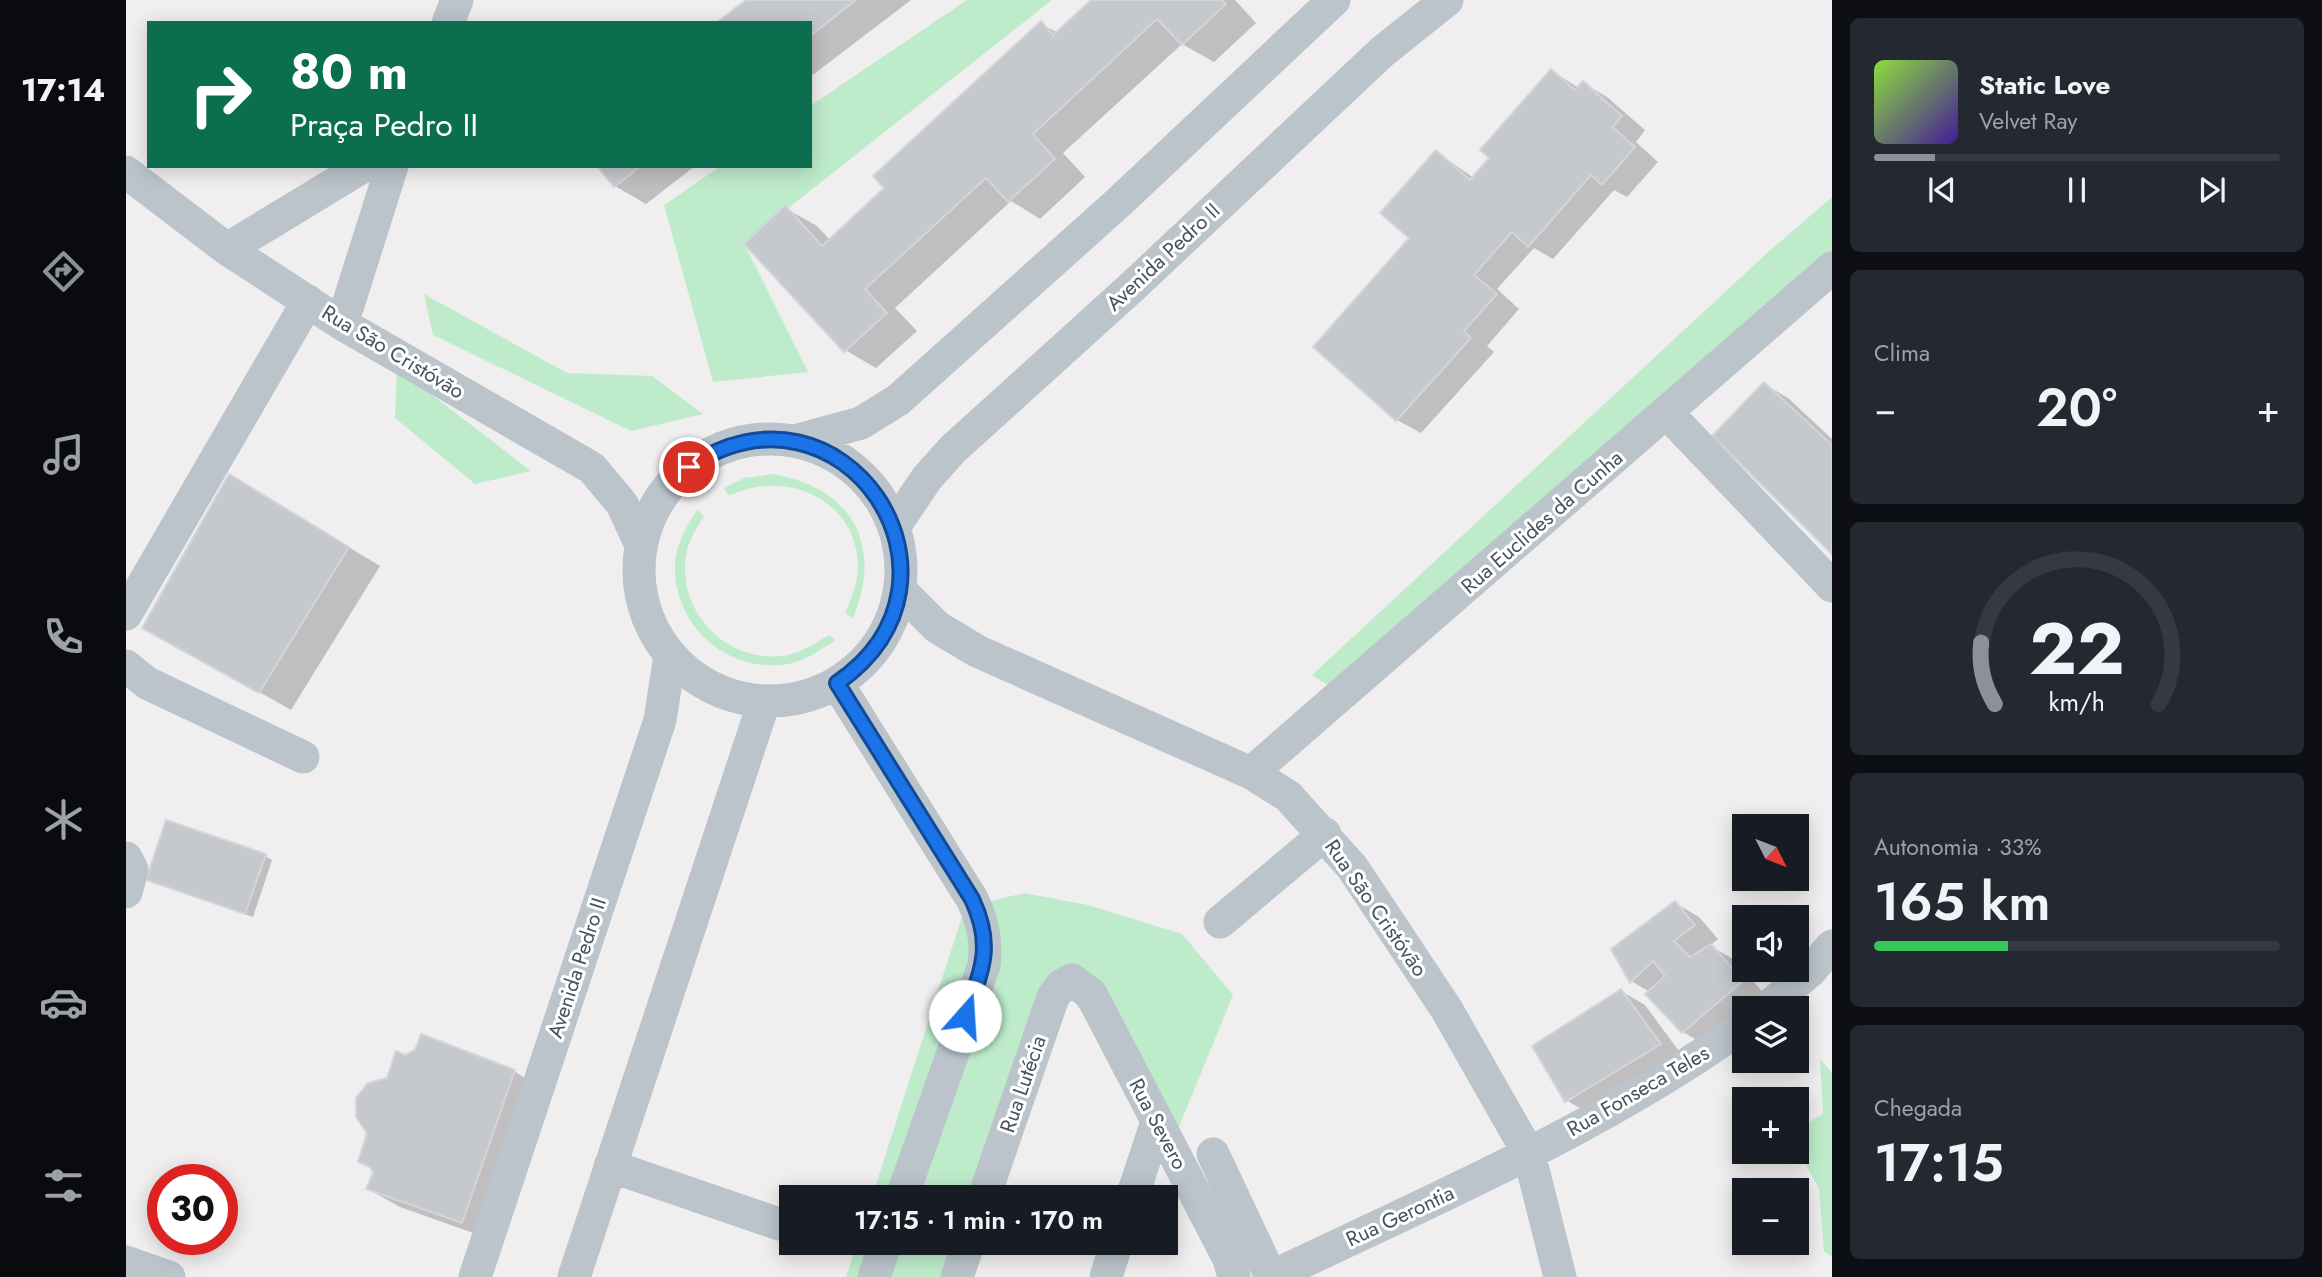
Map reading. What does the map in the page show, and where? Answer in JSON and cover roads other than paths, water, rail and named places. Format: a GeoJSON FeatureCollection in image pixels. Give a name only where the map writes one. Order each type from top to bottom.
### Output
{"type":"FeatureCollection","features":[{"type":"Feature","properties":{"kind":"street"},"geometry":{"type":"LineString","coordinates":[[449,21],[457,0]]}},
{"type":"Feature","properties":{"kind":"street"},"geometry":{"type":"LineString","coordinates":[[794,441],[826,452],[848,464],[881,500],[894,527],[900,556],[900,590],[891,622],[880,641],[868,657],[837,683],[809,696],[764,702],[716,690],[694,677],[670,656],[654,633],[642,598],[639,573],[641,545],[652,515],[669,487],[689,467],[716,451],[744,442],[794,441],[853,426],[898,400],[1118,202],[1334,0]]}},
{"type":"Feature","properties":{"kind":"street","name":"Avenida Pedro II"},"geometry":{"type":"LineString","coordinates":[[894,527],[927,478],[953,449],[1133,286],[1382,52],[1447,0]]}},
{"type":"Feature","properties":{"kind":"street"},"geometry":{"type":"LineString","coordinates":[[228,249],[361,168]]}},
{"type":"Feature","properties":{"kind":"street"},"geometry":{"type":"LineString","coordinates":[[342,324],[392,168]]}},
{"type":"Feature","properties":{"kind":"street","name":"Rua São Cristóvão"},"geometry":{"type":"LineString","coordinates":[[126,173],[228,249],[342,324],[592,468],[622,503],[641,545]]}},
{"type":"Feature","properties":{"kind":"street","name":"Rua Euclides da Cunha"},"geometry":{"type":"LineString","coordinates":[[1251,774],[1832,268]]}},
{"type":"Feature","properties":{"kind":"street"},"geometry":{"type":"LineString","coordinates":[[126,614],[308,301]]}},
{"type":"Feature","properties":{"kind":"street"},"geometry":{"type":"LineString","coordinates":[[1667,413],[1832,586]]}},
{"type":"Feature","properties":{"kind":"street","name":"Rua São Cristóvão"},"geometry":{"type":"LineString","coordinates":[[900,590],[937,627],[977,651],[1251,774],[1287,796],[1325,834],[1352,867],[1447,1010],[1529,1154],[1560,1277]]}},
{"type":"Feature","properties":{"kind":"street","name":"Avenida Pedro II"},"geometry":{"type":"LineString","coordinates":[[475,1277],[660,720],[670,656]]}},
{"type":"Feature","properties":{"kind":"street"},"geometry":{"type":"LineString","coordinates":[[126,666],[148,683],[303,757]]}},
{"type":"Feature","properties":{"kind":"street"},"geometry":{"type":"LineString","coordinates":[[837,683],[972,899],[983,922],[986,946],[984,965],[906,1185]]}},
{"type":"Feature","properties":{"kind":"street"},"geometry":{"type":"LineString","coordinates":[[574,1277],[764,702]]}},
{"type":"Feature","properties":{"kind":"street"},"geometry":{"type":"LineString","coordinates":[[1220,922],[1325,834]]}},
{"type":"Feature","properties":{"kind":"street"},"geometry":{"type":"LineString","coordinates":[[126,858],[132,870],[126,892]]}},
{"type":"Feature","properties":{"kind":"street"},"geometry":{"type":"LineString","coordinates":[[1781,996],[1810,971],[1832,946]]}},
{"type":"Feature","properties":{"kind":"street","name":"Rua Severo"},"geometry":{"type":"LineString","coordinates":[[1072,980],[1091,994],[1229,1259],[1234,1277]]}},
{"type":"Feature","properties":{"kind":"street","name":"Rua Lutécia"},"geometry":{"type":"LineString","coordinates":[[988,1185],[1053,997],[1062,985],[1072,980]]}},
{"type":"Feature","properties":{"kind":"street","name":"Rua Fonseca Teles"},"geometry":{"type":"LineString","coordinates":[[1529,1154],[1690,1064],[1732,1034]]}},
{"type":"Feature","properties":{"kind":"street"},"geometry":{"type":"LineString","coordinates":[[1136,1185],[1157,1122]]}},
{"type":"Feature","properties":{"kind":"street","name":"Rua Gerontia"},"geometry":{"type":"LineString","coordinates":[[1213,1154],[1271,1277],[1529,1154]]}},
{"type":"Feature","properties":{"kind":"street"},"geometry":{"type":"LineString","coordinates":[[610,1166],[779,1223]]}},
{"type":"Feature","properties":{"kind":"street"},"geometry":{"type":"LineString","coordinates":[[874,1277],[882,1255]]}},
{"type":"Feature","properties":{"kind":"street"},"geometry":{"type":"LineString","coordinates":[[957,1277],[965,1255]]}},
{"type":"Feature","properties":{"kind":"street"},"geometry":{"type":"LineString","coordinates":[[1106,1277],[1113,1255]]}},
{"type":"Feature","properties":{"kind":"street"},"geometry":{"type":"LineString","coordinates":[[126,1262],[169,1277]]}}]}
